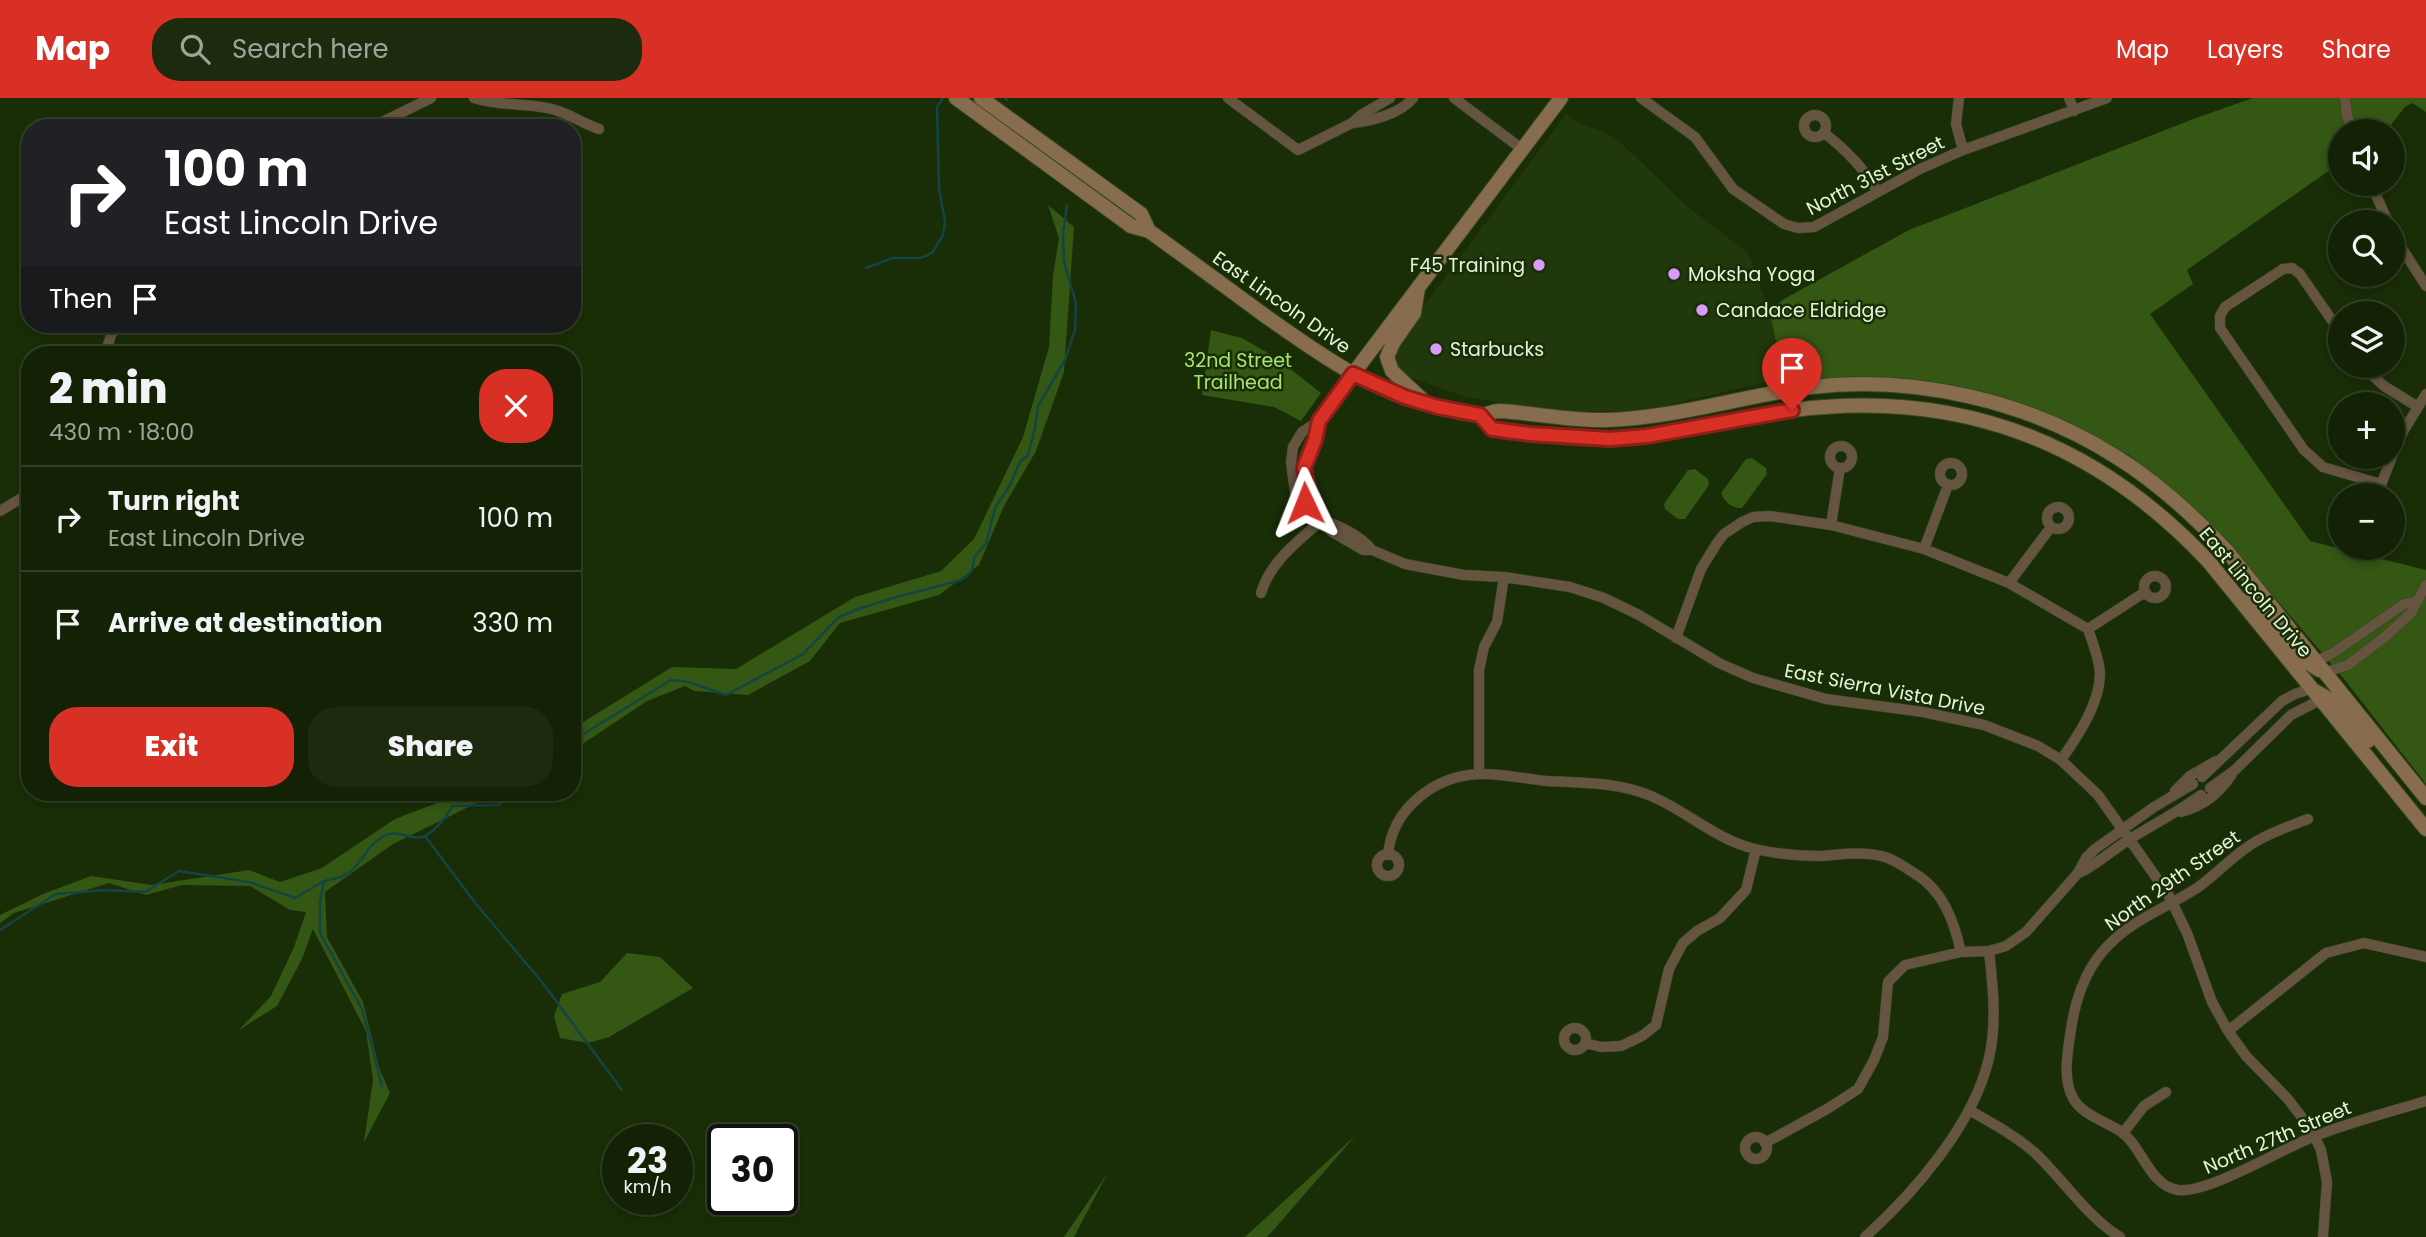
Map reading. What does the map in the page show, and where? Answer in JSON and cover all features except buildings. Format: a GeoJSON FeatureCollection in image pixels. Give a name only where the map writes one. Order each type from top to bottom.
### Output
{"type":"FeatureCollection","features":[{"type":"Feature","properties":{"kind":"main road","name":"East Lincoln Drive"},"geometry":{"type":"LineString","coordinates":[[981,98],[1141,214],[1149,230]]}},
{"type":"Feature","properties":{"kind":"main road"},"geometry":{"type":"LineString","coordinates":[[1353,374],[1561,98]]}},
{"type":"Feature","properties":{"kind":"main road","name":"East Lincoln Drive"},"geometry":{"type":"LineString","coordinates":[[964,100],[1131,226],[1149,230],[1293,335],[1353,374],[1393,393],[1480,415],[1496,411],[1566,419],[1608,420],[1812,387],[1864,384],[1952,393],[2021,412],[2057,426],[2117,457],[2183,506],[2226,550],[2253,600],[2272,624]]}},
{"type":"Feature","properties":{"kind":"main road"},"geometry":{"type":"LineString","coordinates":[[1418,286],[1414,313],[1393,342],[1387,357],[1392,371],[1428,404]]}},
{"type":"Feature","properties":{"kind":"main road","name":"East Lincoln Drive"},"geometry":{"type":"LineString","coordinates":[[1480,415],[1492,429],[1610,439],[1647,436],[1792,410],[1840,405],[1919,407],[2004,427],[2043,442],[2085,462],[2131,491],[2176,528],[2209,562],[2253,600],[2272,624],[2311,689],[2426,829]]}},
{"type":"Feature","properties":{"kind":"main road"},"geometry":{"type":"LineString","coordinates":[[2272,624],[2299,657],[2315,669],[2321,667]]}},
{"type":"Feature","properties":{"kind":"main road","name":"East Lincoln Drive"},"geometry":{"type":"LineString","coordinates":[[2321,667],[2426,798]]}},
{"type":"Feature","properties":{"kind":"main road"},"geometry":{"type":"LineString","coordinates":[[2311,689],[2336,703],[2418,801],[2426,807]]}},
{"type":"Feature","properties":{"kind":"street"},"geometry":{"type":"LineString","coordinates":[[388,119],[431,98]]}},
{"type":"Feature","properties":{"kind":"street"},"geometry":{"type":"LineString","coordinates":[[474,98],[508,106],[546,107],[576,119]]}},
{"type":"Feature","properties":{"kind":"street"},"geometry":{"type":"LineString","coordinates":[[1228,98],[1298,150],[1352,123],[1382,116],[1408,105],[1413,98]]}},
{"type":"Feature","properties":{"kind":"street"},"geometry":{"type":"LineString","coordinates":[[1352,123],[1390,98]]}},
{"type":"Feature","properties":{"kind":"street"},"geometry":{"type":"LineString","coordinates":[[1454,98],[1522,149]]}},
{"type":"Feature","properties":{"kind":"street","name":"North 31st Street"},"geometry":{"type":"LineString","coordinates":[[1641,98],[1695,137],[1732,189],[1742,197],[1776,220],[1805,229],[1830,219],[1877,191],[1963,150],[2107,98]]}},
{"type":"Feature","properties":{"kind":"street"},"geometry":{"type":"LineString","coordinates":[[1959,98],[1956,124],[1963,150]]}},
{"type":"Feature","properties":{"kind":"street"},"geometry":{"type":"LineString","coordinates":[[2069,98],[2074,111]]}},
{"type":"Feature","properties":{"kind":"street"},"geometry":{"type":"LineString","coordinates":[[2346,98],[2348,119]]}},
{"type":"Feature","properties":{"kind":"street"},"geometry":{"type":"LineString","coordinates":[[581,122],[599,129]]}},
{"type":"Feature","properties":{"kind":"street"},"geometry":{"type":"LineString","coordinates":[[1824,133],[1853,158],[1868,175],[1877,191]]}},
{"type":"Feature","properties":{"kind":"street"},"geometry":{"type":"LineString","coordinates":[[2405,253],[2426,286]]}},
{"type":"Feature","properties":{"kind":"street"},"geometry":{"type":"LineString","coordinates":[[2328,315],[2300,274],[2292,268],[2283,269],[2225,307],[2220,316],[2220,328],[2304,450],[2323,467],[2378,483]]}},
{"type":"Feature","properties":{"kind":"street"},"geometry":{"type":"LineString","coordinates":[[1304,476],[1292,477],[1290,462],[1293,447],[1302,432],[1319,421],[1353,374]]}},
{"type":"Feature","properties":{"kind":"street"},"geometry":{"type":"LineString","coordinates":[[2375,378],[2384,386],[2422,406]]}},
{"type":"Feature","properties":{"kind":"street"},"geometry":{"type":"LineString","coordinates":[[2405,429],[2422,406],[2426,394]]}},
{"type":"Feature","properties":{"kind":"street"},"geometry":{"type":"LineString","coordinates":[[1305,503],[1309,493],[1304,468],[1319,421]]}},
{"type":"Feature","properties":{"kind":"street"},"geometry":{"type":"LineString","coordinates":[[1831,525],[1840,468]]}},
{"type":"Feature","properties":{"kind":"street","name":"East Sierra Vista Drive"},"geometry":{"type":"LineString","coordinates":[[1292,477],[1298,498],[1322,520],[1337,525],[1366,543],[1372,550],[1405,564],[1464,575],[1504,577],[1570,587],[1604,598],[1639,615],[1719,663],[1780,687],[1826,699],[1923,712],[1984,725],[2038,746],[2061,760],[2098,795],[2131,839],[2173,903],[2212,1002],[2228,1031],[2252,1064],[2287,1098],[2315,1136],[2321,1150],[2327,1182],[2323,1237]]}},
{"type":"Feature","properties":{"kind":"street"},"geometry":{"type":"LineString","coordinates":[[1924,549],[1948,485]]}},
{"type":"Feature","properties":{"kind":"street"},"geometry":{"type":"LineString","coordinates":[[0,511],[21,498]]}},
{"type":"Feature","properties":{"kind":"street"},"geometry":{"type":"LineString","coordinates":[[1676,638],[1708,555],[1724,534],[1753,517],[1770,516],[1831,525],[1924,549],[2009,583],[2088,629],[2100,675],[2096,694],[2083,725],[2061,760]]}},
{"type":"Feature","properties":{"kind":"street"},"geometry":{"type":"LineString","coordinates":[[1261,593],[1267,577],[1283,556],[1322,520]]}},
{"type":"Feature","properties":{"kind":"street"},"geometry":{"type":"LineString","coordinates":[[2009,583],[2051,527]]}},
{"type":"Feature","properties":{"kind":"street"},"geometry":{"type":"LineString","coordinates":[[1479,774],[1479,670],[1484,647],[1497,622],[1504,577]]}},
{"type":"Feature","properties":{"kind":"street"},"geometry":{"type":"LineString","coordinates":[[2321,667],[2348,665],[2386,636],[2411,613],[2426,585]]}},
{"type":"Feature","properties":{"kind":"street"},"geometry":{"type":"LineString","coordinates":[[2088,629],[2145,592]]}},
{"type":"Feature","properties":{"kind":"street"},"geometry":{"type":"LineString","coordinates":[[2321,667],[2333,653],[2404,604],[2417,601]]}},
{"type":"Feature","properties":{"kind":"street"},"geometry":{"type":"LineString","coordinates":[[1765,1143],[1858,1089],[1883,1037],[1888,982],[1905,965],[1961,952],[1989,951],[2006,946],[2026,932],[2078,873],[2086,858],[2123,828],[2197,781],[2283,701],[2311,689]]}},
{"type":"Feature","properties":{"kind":"street"},"geometry":{"type":"LineString","coordinates":[[2078,873],[2174,814],[2235,770],[2291,715],[2320,700]]}},
{"type":"Feature","properties":{"kind":"street"},"geometry":{"type":"LineString","coordinates":[[2166,801],[2190,776],[2223,758]]}},
{"type":"Feature","properties":{"kind":"street"},"geometry":{"type":"LineString","coordinates":[[2174,814],[2197,808],[2226,784],[2235,770]]}},
{"type":"Feature","properties":{"kind":"street"},"geometry":{"type":"LineString","coordinates":[[1388,855],[1391,835],[1406,809],[1424,793],[1454,778],[1479,774],[1622,786],[1653,796],[1723,839],[1756,849],[1813,856],[1882,856],[1894,861],[1933,887],[1956,930],[1961,952]]}},
{"type":"Feature","properties":{"kind":"street","name":"North 29th Street"},"geometry":{"type":"LineString","coordinates":[[2123,1133],[2085,1111],[2073,1099],[2067,1083],[2067,1057],[2078,991],[2089,970],[2120,934],[2200,886],[2246,848],[2273,833],[2308,819]]}},
{"type":"Feature","properties":{"kind":"street"},"geometry":{"type":"LineString","coordinates":[[1585,1043],[1601,1047],[1621,1046],[1642,1036],[1656,1025],[1669,969],[1676,956],[1690,937],[1720,918],[1746,890],[1756,849]]}},
{"type":"Feature","properties":{"kind":"street"},"geometry":{"type":"LineString","coordinates":[[2228,1031],[2326,953],[2364,943],[2426,957]]}},
{"type":"Feature","properties":{"kind":"street"},"geometry":{"type":"LineString","coordinates":[[1865,1237],[1915,1188],[1969,1110],[1989,1060],[1994,1024],[1989,951]]}},
{"type":"Feature","properties":{"kind":"street"},"geometry":{"type":"LineString","coordinates":[[2123,1133],[2144,1106],[2166,1091]]}},
{"type":"Feature","properties":{"kind":"street","name":"North 27th Street"},"geometry":{"type":"LineString","coordinates":[[2123,1133],[2151,1171],[2168,1186],[2178,1190],[2206,1186],[2315,1136],[2426,1101]]}},
{"type":"Feature","properties":{"kind":"street"},"geometry":{"type":"LineString","coordinates":[[1969,1110],[2005,1129],[2033,1152],[2095,1219],[2120,1237]]}},
{"type":"Feature","properties":{"kind":"shaded area"},"geometry":{"type":"Polygon","coordinates":[[[1566,114],[1581,124],[1605,132],[1619,141],[1689,208],[1748,253],[1769,310],[1784,378],[1660,407],[1572,412],[1534,409],[1463,396],[1398,373],[1392,353],[1394,346],[1566,114]]]}},
{"type":"Feature","properties":{"kind":"green space"},"geometry":{"type":"Polygon","coordinates":[[[2253,98],[2426,98],[2426,112],[2412,103],[2396,119],[2328,119],[2328,171],[2187,270],[2193,284],[2150,314],[2310,541],[2328,546],[2328,560],[2386,560],[2426,570],[2426,784],[2344,679],[2230,545],[2191,506],[2129,455],[2072,425],[1951,387],[1903,379],[1784,378],[1769,310],[1784,299],[1909,230],[2253,98]]]}},
{"type":"Feature","properties":{"kind":"green space"},"geometry":{"type":"Polygon","coordinates":[[[1048,205],[1074,227],[1064,372],[1036,451],[1004,506],[979,565],[939,595],[840,623],[810,661],[748,695],[694,691],[685,686],[647,701],[581,745],[581,723],[672,667],[736,669],[855,597],[941,571],[974,539],[1023,437],[1049,347],[1053,276],[1059,238],[1048,205]]]}},
{"type":"Feature","properties":{"kind":"green space","name":"32nd Street Trailhead"},"geometry":{"type":"Polygon","coordinates":[[[1211,330],[1242,338],[1275,357],[1321,393],[1301,421],[1274,407],[1202,395],[1211,330]]]}},
{"type":"Feature","properties":{"kind":"green space"},"geometry":{"type":"Polygon","coordinates":[[[1752,458],[1766,468],[1767,474],[1742,508],[1732,506],[1721,493],[1746,459],[1752,458]]]}},
{"type":"Feature","properties":{"kind":"green space"},"geometry":{"type":"Polygon","coordinates":[[[1695,469],[1708,479],[1709,485],[1685,519],[1678,519],[1665,509],[1664,504],[1688,470],[1695,469]]]}},
{"type":"Feature","properties":{"kind":"green space"},"geometry":{"type":"Polygon","coordinates":[[[442,801],[481,801],[393,844],[325,892],[327,937],[363,1002],[379,1068],[390,1093],[364,1142],[373,1080],[366,1031],[313,929],[302,959],[277,1006],[239,1030],[271,996],[294,947],[306,912],[290,910],[250,886],[182,885],[146,895],[109,883],[14,913],[0,923],[0,915],[43,894],[91,876],[152,885],[249,870],[280,882],[322,868],[395,819],[442,801]]]}},
{"type":"Feature","properties":{"kind":"green space"},"geometry":{"type":"Polygon","coordinates":[[[627,953],[660,957],[693,988],[609,1037],[588,1043],[560,1038],[554,1016],[562,994],[600,982],[627,953]]]}},
{"type":"Feature","properties":{"kind":"green space"},"geometry":{"type":"Polygon","coordinates":[[[1356,1135],[1270,1234],[1266,1237],[1245,1237],[1356,1135]]]}},
{"type":"Feature","properties":{"kind":"green space"},"geometry":{"type":"Polygon","coordinates":[[[1107,1174],[1074,1237],[1064,1237],[1107,1174]]]}},
{"type":"Feature","properties":{"kind":"waterway"},"geometry":{"type":"LineString","coordinates":[[866,268],[893,258],[920,258],[932,253],[943,235],[945,222],[939,188],[937,107],[943,98]]}},
{"type":"Feature","properties":{"kind":"waterway"},"geometry":{"type":"LineString","coordinates":[[581,735],[671,680],[689,682],[726,695],[803,654],[839,617],[897,597],[961,580],[970,573],[974,557],[986,544],[995,508],[1010,485],[1020,462],[1028,455],[1038,406],[1065,360],[1075,330],[1076,303],[1064,262],[1063,234],[1067,205]]}},
{"type":"Feature","properties":{"kind":"waterway"},"geometry":{"type":"LineString","coordinates":[[382,1086],[362,1009],[320,933],[320,902],[324,881],[338,878],[354,868],[368,849],[384,836],[394,834],[422,837],[435,829],[453,806],[498,805],[503,801]]}},
{"type":"Feature","properties":{"kind":"waterway"},"geometry":{"type":"LineString","coordinates":[[425,836],[476,904],[542,982],[622,1090]]}},
{"type":"Feature","properties":{"kind":"waterway"},"geometry":{"type":"LineString","coordinates":[[0,930],[56,894],[105,890],[145,892],[179,871],[249,882],[295,898],[324,881]]}},
{"type":"Feature","properties":{"kind":"place","name":"F45 Training"},"geometry":{"type":"Point","coordinates":[1539,265]}},
{"type":"Feature","properties":{"kind":"place","name":"Moksha Yoga"},"geometry":{"type":"Point","coordinates":[1674,274]}},
{"type":"Feature","properties":{"kind":"place","name":"Candace Eldridge"},"geometry":{"type":"Point","coordinates":[1702,310]}},
{"type":"Feature","properties":{"kind":"place","name":"Starbucks"},"geometry":{"type":"Point","coordinates":[1436,349]}},
{"type":"Feature","properties":{"kind":"route"},"geometry":{"type":"LineString","coordinates":[[1305,503],[1309,493],[1304,468],[1319,421],[1353,374],[1405,397],[1480,415],[1492,429],[1530,434],[1610,439],[1647,436],[1792,410]]}}]}
